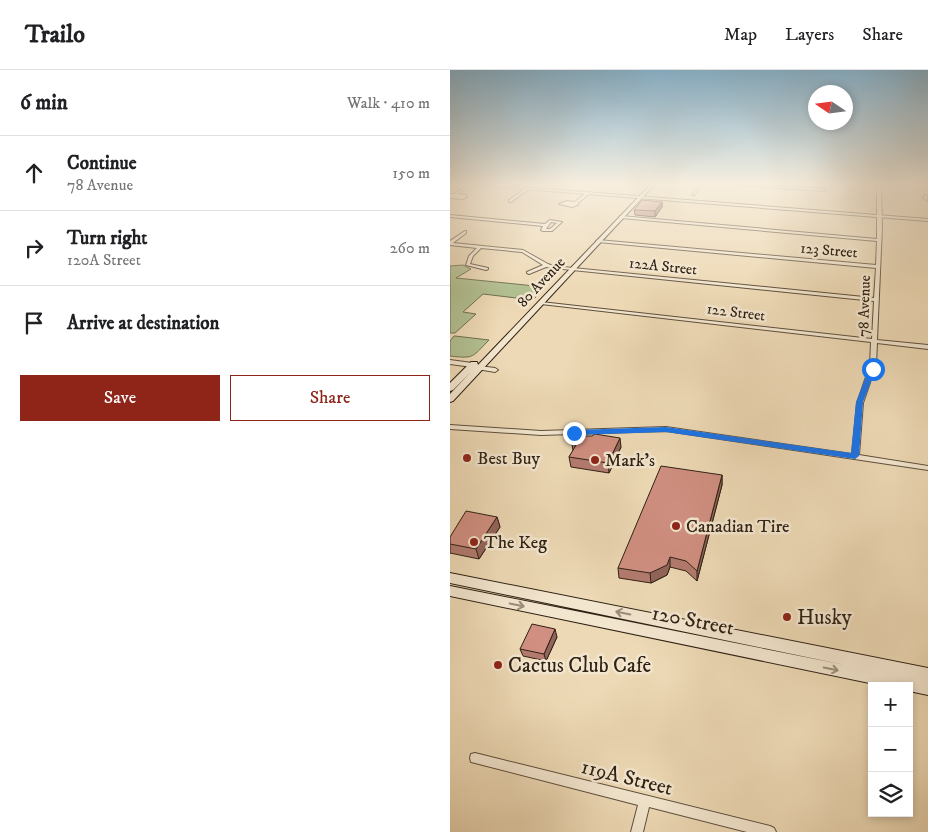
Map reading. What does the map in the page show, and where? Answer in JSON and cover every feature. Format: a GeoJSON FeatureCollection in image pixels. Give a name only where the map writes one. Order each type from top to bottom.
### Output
{"type":"FeatureCollection","features":[{"type":"Feature","properties":{"kind":"main road","name":"80 Avenue"},"geometry":{"type":"LineString","coordinates":[[450,399],[503,334],[616,220]]}},
{"type":"Feature","properties":{"kind":"main road","name":"80 Avenue"},"geometry":{"type":"LineString","coordinates":[[450,388],[476,366],[540,303],[569,268]]}},
{"type":"Feature","properties":{"kind":"main road","name":"120 Street"},"geometry":{"type":"LineString","coordinates":[[450,578],[928,688]]}},
{"type":"Feature","properties":{"kind":"main road","name":"120 Street"},"geometry":{"type":"LineString","coordinates":[[450,591],[670,636],[737,643]]}},
{"type":"Feature","properties":{"kind":"main road"},"geometry":{"type":"LineString","coordinates":[[737,643],[800,654],[808,652],[928,676]]}},
{"type":"Feature","properties":{"kind":"street"},"geometry":{"type":"LineString","coordinates":[[488,220],[546,225]]}},
{"type":"Feature","properties":{"kind":"street"},"geometry":{"type":"LineString","coordinates":[[676,220],[879,240]]}},
{"type":"Feature","properties":{"kind":"street","name":"78 Avenue"},"geometry":{"type":"LineString","coordinates":[[855,456],[858,411],[873,369],[880,220]]}},
{"type":"Feature","properties":{"kind":"street"},"geometry":{"type":"LineString","coordinates":[[450,244],[465,232]]}},
{"type":"Feature","properties":{"kind":"street","name":"123 Street"},"geometry":{"type":"LineString","coordinates":[[599,237],[878,267]]}},
{"type":"Feature","properties":{"kind":"street","name":"122A Street"},"geometry":{"type":"LineString","coordinates":[[450,244],[526,252],[546,265],[876,300]]}},
{"type":"Feature","properties":{"kind":"street"},"geometry":{"type":"LineString","coordinates":[[480,247],[472,254],[468,265],[486,268]]}},
{"type":"Feature","properties":{"kind":"street"},"geometry":{"type":"LineString","coordinates":[[529,273],[546,265]]}},
{"type":"Feature","properties":{"kind":"street","name":"122 Street"},"geometry":{"type":"LineString","coordinates":[[540,303],[928,347]]}},
{"type":"Feature","properties":{"kind":"street"},"geometry":{"type":"LineString","coordinates":[[450,362],[495,370]]}},
{"type":"Feature","properties":{"kind":"street"},"geometry":{"type":"LineString","coordinates":[[450,427],[541,434],[666,429],[928,468]]}},
{"type":"Feature","properties":{"kind":"street","name":"119A Street"},"geometry":{"type":"LineString","coordinates":[[475,758],[770,832]]}},
{"type":"Feature","properties":{"kind":"street"},"geometry":{"type":"LineString","coordinates":[[637,832],[645,801]]}},
{"type":"Feature","properties":{"kind":"green space"},"geometry":{"type":"Polygon","coordinates":[[[463,265],[471,269],[456,278],[545,287],[533,300],[483,294],[463,312],[476,314],[455,333],[450,333],[450,266],[463,265]]]}},
{"type":"Feature","properties":{"kind":"green space"},"geometry":{"type":"Polygon","coordinates":[[[454,336],[489,340],[472,356],[450,356],[450,341],[454,336]]]}},
{"type":"Feature","properties":{"kind":"building"},"geometry":{"type":"Polygon","coordinates":[[[595,434],[620,438],[608,463],[569,457],[576,445],[572,444],[577,436],[592,436],[595,434]]]}},
{"type":"Feature","properties":{"kind":"building","name":"Canadian Tire"},"geometry":{"type":"Polygon","coordinates":[[[661,466],[722,475],[697,571],[686,561],[670,557],[667,565],[650,573],[618,568],[661,466]]]}},
{"type":"Feature","properties":{"kind":"building"},"geometry":{"type":"Polygon","coordinates":[[[466,511],[497,517],[476,549],[450,544],[450,537],[466,511]]]}},
{"type":"Feature","properties":{"kind":"building"},"geometry":{"type":"Polygon","coordinates":[[[532,624],[555,629],[544,654],[520,649],[532,624]]]}},
{"type":"Feature","properties":{"kind":"place","name":"Best Buy"},"geometry":{"type":"Point","coordinates":[467,458]}},
{"type":"Feature","properties":{"kind":"place","name":"Mark's"},"geometry":{"type":"Point","coordinates":[595,460]}},
{"type":"Feature","properties":{"kind":"place","name":"Canadian Tire"},"geometry":{"type":"Point","coordinates":[676,526]}},
{"type":"Feature","properties":{"kind":"place","name":"The Keg"},"geometry":{"type":"Point","coordinates":[474,542]}},
{"type":"Feature","properties":{"kind":"place","name":"Husky"},"geometry":{"type":"Point","coordinates":[787,617]}},
{"type":"Feature","properties":{"kind":"place","name":"Cactus Club Cafe"},"geometry":{"type":"Point","coordinates":[498,665]}},
{"type":"Feature","properties":{"kind":"route"},"geometry":{"type":"LineString","coordinates":[[574,433],[666,429],[855,456],[858,411],[873,369]]}}]}
